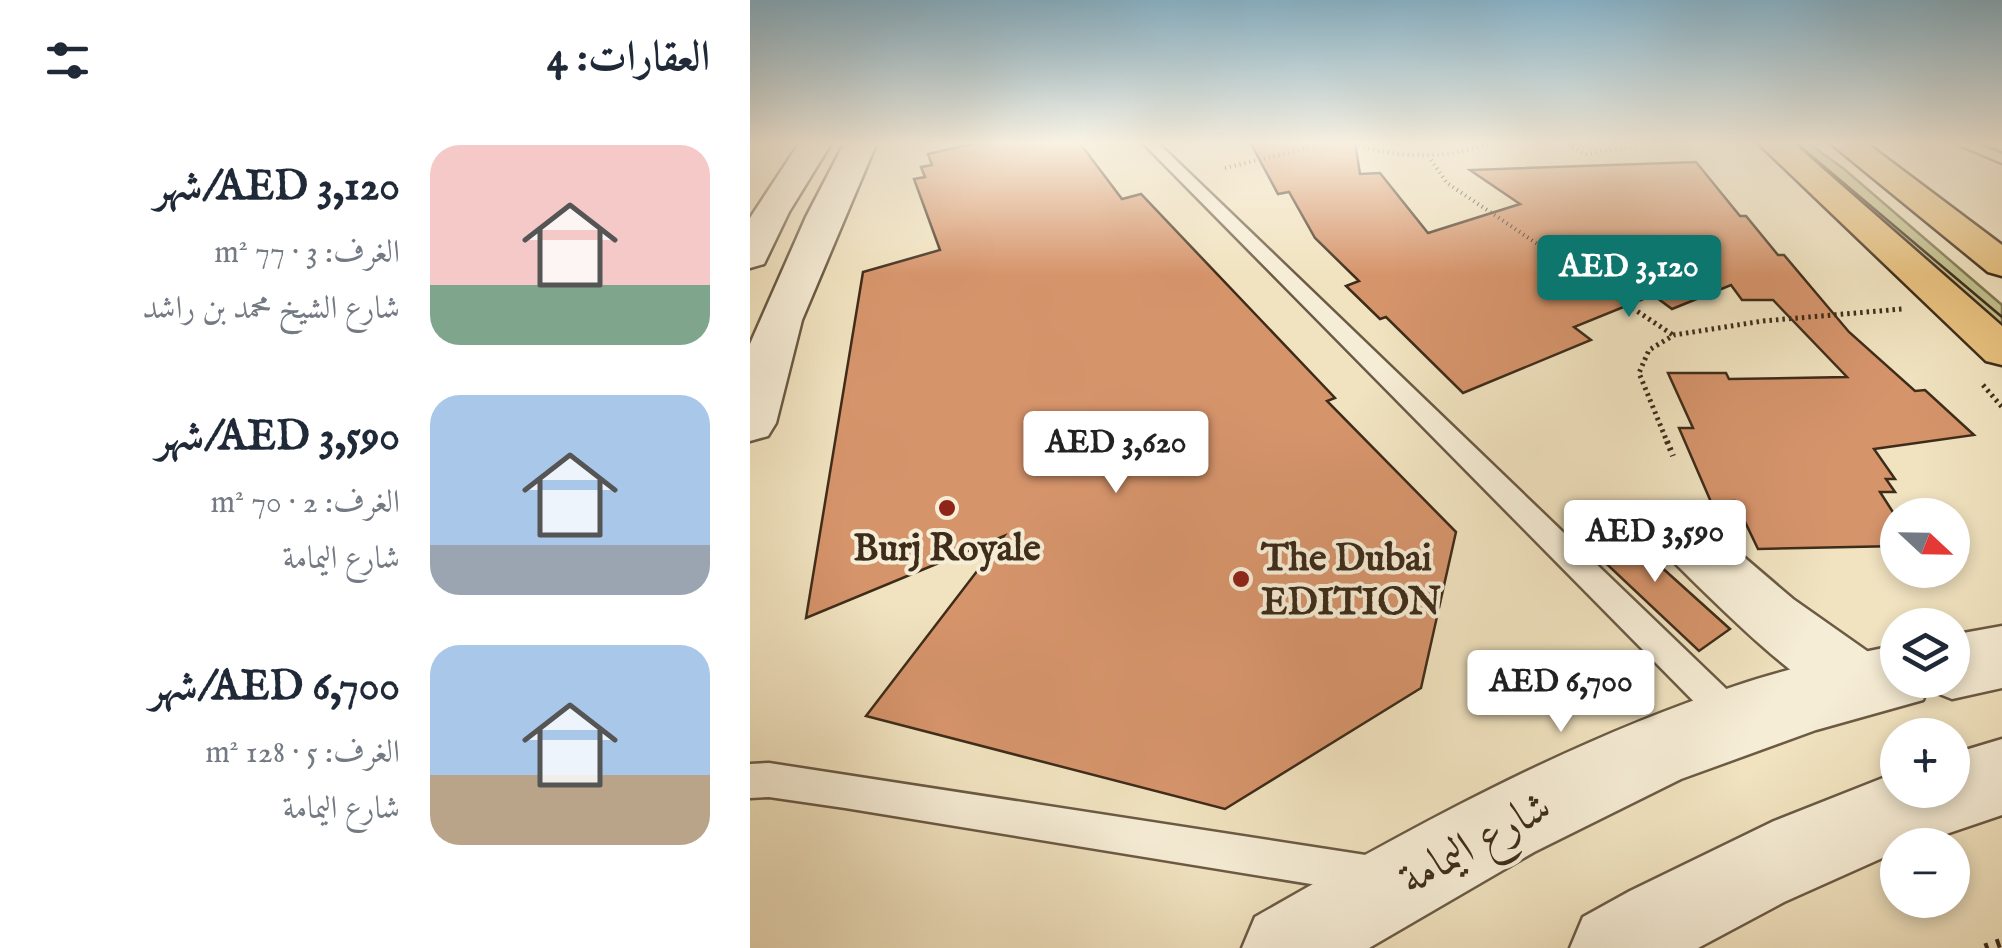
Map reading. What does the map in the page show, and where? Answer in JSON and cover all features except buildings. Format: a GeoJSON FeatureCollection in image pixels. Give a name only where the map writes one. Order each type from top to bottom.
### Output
{"type":"FeatureCollection","features":[{"type":"Feature","properties":{"kind":"main road"},"geometry":{"type":"LineString","coordinates":[[1821,186],[2002,351]]}},
{"type":"Feature","properties":{"kind":"main road"},"geometry":{"type":"LineString","coordinates":[[1902,186],[2002,264]]}},
{"type":"Feature","properties":{"kind":"street"},"geometry":{"type":"LineString","coordinates":[[754,241],[788,186]]}},
{"type":"Feature","properties":{"kind":"street"},"geometry":{"type":"LineString","coordinates":[[750,423],[780,320],[839,186]]}},
{"type":"Feature","properties":{"kind":"street"},"geometry":{"type":"LineString","coordinates":[[754,241],[785,240],[772,287],[780,320]]}},
{"type":"Feature","properties":{"kind":"street"},"geometry":{"type":"LineString","coordinates":[[1663,531],[1747,624],[1825,696]]}},
{"type":"Feature","properties":{"kind":"street"},"geometry":{"type":"LineString","coordinates":[[1970,663],[2002,657]]}},
{"type":"Feature","properties":{"kind":"street","name":"شارع اليمامة"},"geometry":{"type":"LineString","coordinates":[[1286,948],[1539,804],[1825,696]]}},
{"type":"Feature","properties":{"kind":"street"},"geometry":{"type":"LineString","coordinates":[[1614,948],[1726,885],[1829,836],[1931,798],[2002,778]]}},
{"type":"Feature","properties":{"kind":"lane"},"geometry":{"type":"LineString","coordinates":[[1203,186],[1825,696]]}},
{"type":"Feature","properties":{"kind":"lane"},"geometry":{"type":"LineString","coordinates":[[750,781],[769,780],[915,800],[1224,856],[1404,878]]}},
{"type":"Feature","properties":{"kind":"path"},"geometry":{"type":"LineString","coordinates":[[1451,186],[1674,335]]}},
{"type":"Feature","properties":{"kind":"path"},"geometry":{"type":"LineString","coordinates":[[1673,456],[1640,373],[1649,350],[1674,335],[1763,321],[1908,308]]}},
{"type":"Feature","properties":{"kind":"path"},"geometry":{"type":"LineString","coordinates":[[1985,948],[2002,942]]}},
{"type":"Feature","properties":{"kind":"green space"},"geometry":{"type":"Polygon","coordinates":[[[1834,186],[1864,186],[2002,305],[2002,335],[1834,186]]]}},
{"type":"Feature","properties":{"kind":"tram line"},"geometry":{"type":"LineString","coordinates":[[1847,186],[2002,317]]}},
{"type":"Feature","properties":{"kind":"place","name":"Burj Royale"},"geometry":{"type":"Point","coordinates":[947,508]}},
{"type":"Feature","properties":{"kind":"place","name":"The Dubai EDITION"},"geometry":{"type":"Point","coordinates":[1241,579]}}]}
